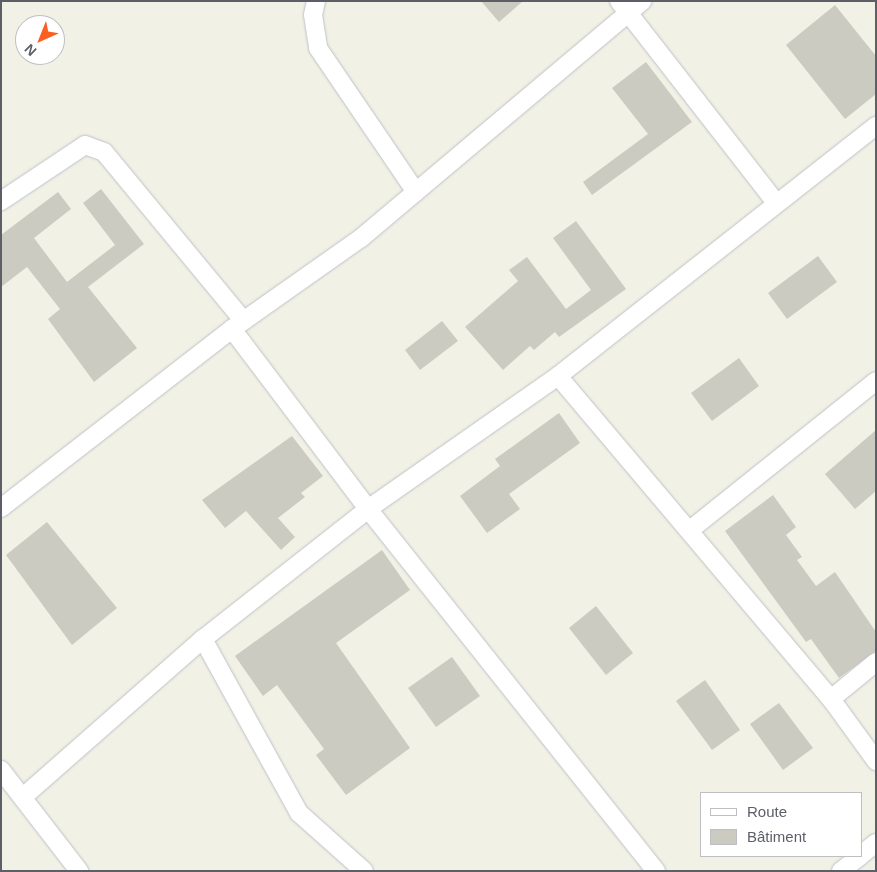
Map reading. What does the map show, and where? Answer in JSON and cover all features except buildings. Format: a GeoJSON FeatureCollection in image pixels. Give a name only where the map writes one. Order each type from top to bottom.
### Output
{"type":"FeatureCollection","features":[{"type":"Feature","properties":{"kind":"street"},"geometry":{"type":"LineString","coordinates":[[316,1],[313,15],[318,48],[416,192]]}},
{"type":"Feature","properties":{"kind":"street"},"geometry":{"type":"LineString","coordinates":[[1,508],[238,325],[361,238],[416,192],[623,7],[642,1]]}},
{"type":"Feature","properties":{"kind":"street"},"geometry":{"type":"LineString","coordinates":[[623,7],[776,203]]}},
{"type":"Feature","properties":{"kind":"street"},"geometry":{"type":"LineString","coordinates":[[23,797],[203,639],[368,509],[558,376],[876,126]]}},
{"type":"Feature","properties":{"kind":"street"},"geometry":{"type":"LineString","coordinates":[[1,201],[85,145],[104,152],[238,325],[368,509],[656,871]]}},
{"type":"Feature","properties":{"kind":"street"},"geometry":{"type":"LineString","coordinates":[[558,376],[831,699],[876,761]]}},
{"type":"Feature","properties":{"kind":"street"},"geometry":{"type":"LineString","coordinates":[[690,530],[876,381]]}},
{"type":"Feature","properties":{"kind":"street"},"geometry":{"type":"LineString","coordinates":[[203,639],[298,813],[364,871]]}},
{"type":"Feature","properties":{"kind":"street"},"geometry":{"type":"LineString","coordinates":[[831,699],[876,662]]}},
{"type":"Feature","properties":{"kind":"street"},"geometry":{"type":"LineString","coordinates":[[1,770],[79,871]]}},
{"type":"Feature","properties":{"kind":"street"},"geometry":{"type":"LineString","coordinates":[[862,854],[876,843]]}},
{"type":"Feature","properties":{"kind":"street"},"geometry":{"type":"LineString","coordinates":[[841,871],[858,857]]}}]}
